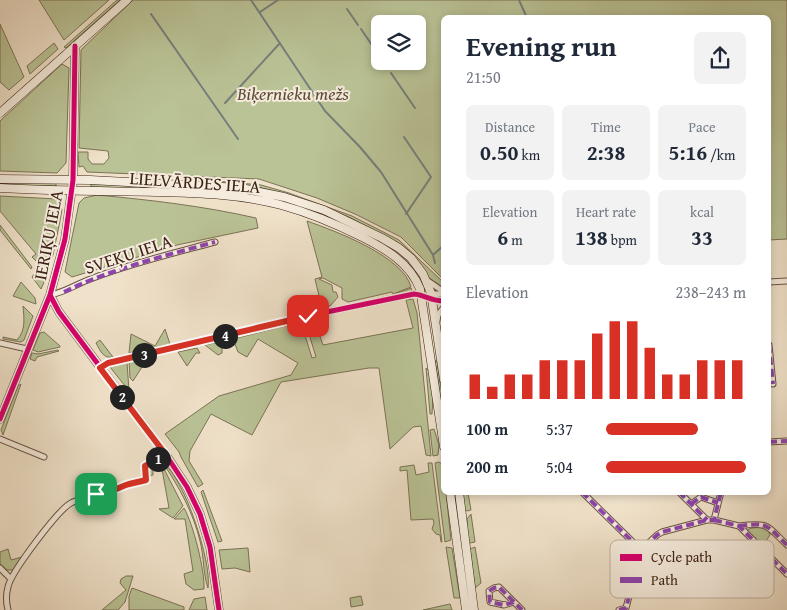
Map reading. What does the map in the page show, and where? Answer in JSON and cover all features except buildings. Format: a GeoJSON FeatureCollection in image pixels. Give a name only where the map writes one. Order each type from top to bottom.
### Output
{"type":"FeatureCollection","features":[{"type":"Feature","properties":{"kind":"main road"},"geometry":{"type":"LineString","coordinates":[[0,113],[127,0]]}},
{"type":"Feature","properties":{"kind":"main road","name":"LIELVĀRDES IELA"},"geometry":{"type":"LineString","coordinates":[[0,179],[93,180],[241,188],[284,197],[324,210],[382,238],[411,258],[427,281],[432,297],[441,361]]}},
{"type":"Feature","properties":{"kind":"main road","name":"LIELVĀRDES IELA"},"geometry":{"type":"LineString","coordinates":[[0,188],[207,194],[248,198],[280,204],[334,223],[389,252],[401,261],[411,273],[418,283],[422,296],[441,426]]}},
{"type":"Feature","properties":{"kind":"main road"},"geometry":{"type":"LineString","coordinates":[[431,357],[440,355]]}},
{"type":"Feature","properties":{"kind":"main road"},"geometry":{"type":"LineString","coordinates":[[450,495],[466,610]]}},
{"type":"Feature","properties":{"kind":"main road"},"geometry":{"type":"LineString","coordinates":[[459,495],[474,610]]}},
{"type":"Feature","properties":{"kind":"street","name":"IERIĶU IELA"},"geometry":{"type":"LineString","coordinates":[[0,419],[50,295],[65,239],[73,180],[75,46]]}},
{"type":"Feature","properties":{"kind":"street","name":"SVEĶU IELA"},"geometry":{"type":"LineString","coordinates":[[50,295],[64,292],[92,278],[215,242]]}},
{"type":"Feature","properties":{"kind":"street","name":"LIELVĀRDES IELA"},"geometry":{"type":"LineString","coordinates":[[427,281],[441,291]]}},
{"type":"Feature","properties":{"kind":"street"},"geometry":{"type":"LineString","coordinates":[[771,282],[787,281]]}},
{"type":"Feature","properties":{"kind":"street"},"geometry":{"type":"LineString","coordinates":[[100,368],[108,363],[317,314],[414,294],[441,300]]}},
{"type":"Feature","properties":{"kind":"street"},"geometry":{"type":"LineString","coordinates":[[432,297],[441,294]]}},
{"type":"Feature","properties":{"kind":"street"},"geometry":{"type":"LineString","coordinates":[[50,295],[59,312],[187,486],[200,514],[210,546],[219,610]]}},
{"type":"Feature","properties":{"kind":"street"},"geometry":{"type":"LineString","coordinates":[[436,324],[441,311]]}},
{"type":"Feature","properties":{"kind":"street"},"geometry":{"type":"LineString","coordinates":[[0,343],[27,349]]}},
{"type":"Feature","properties":{"kind":"street"},"geometry":{"type":"LineString","coordinates":[[771,364],[773,384]]}},
{"type":"Feature","properties":{"kind":"street"},"geometry":{"type":"LineString","coordinates":[[0,439],[44,457]]}},
{"type":"Feature","properties":{"kind":"street"},"geometry":{"type":"LineString","coordinates":[[771,442],[787,441]]}},
{"type":"Feature","properties":{"kind":"street"},"geometry":{"type":"LineString","coordinates":[[8,610],[6,596],[11,579],[58,513],[71,503],[94,496],[100,497],[106,492],[146,480],[145,466],[166,455]]}},
{"type":"Feature","properties":{"kind":"street"},"geometry":{"type":"LineString","coordinates":[[585,495],[631,540]]}},
{"type":"Feature","properties":{"kind":"street"},"geometry":{"type":"LineString","coordinates":[[682,495],[707,520]]}},
{"type":"Feature","properties":{"kind":"street"},"geometry":{"type":"LineString","coordinates":[[714,520],[720,495]]}},
{"type":"Feature","properties":{"kind":"street"},"geometry":{"type":"LineString","coordinates":[[691,504],[701,497],[718,503]]}},
{"type":"Feature","properties":{"kind":"street"},"geometry":{"type":"LineString","coordinates":[[652,540],[657,535],[707,520],[714,520],[739,526],[765,524],[787,545]]}},
{"type":"Feature","properties":{"kind":"street"},"geometry":{"type":"LineString","coordinates":[[739,526],[753,540]]}},
{"type":"Feature","properties":{"kind":"street"},"geometry":{"type":"LineString","coordinates":[[774,561],[787,574]]}},
{"type":"Feature","properties":{"kind":"street"},"geometry":{"type":"LineString","coordinates":[[0,568],[11,579]]}},
{"type":"Feature","properties":{"kind":"street"},"geometry":{"type":"LineString","coordinates":[[514,602],[504,605],[490,602],[489,591],[499,588],[514,602],[522,610]]}},
{"type":"Feature","properties":{"kind":"street"},"geometry":{"type":"LineString","coordinates":[[619,610],[628,609]]}},
{"type":"Feature","properties":{"kind":"green space"},"geometry":{"type":"Polygon","coordinates":[[[39,0],[109,0],[64,40],[39,0]]]}},
{"type":"Feature","properties":{"kind":"green space"},"geometry":{"type":"Polygon","coordinates":[[[117,0],[120,0],[66,48],[64,47],[117,0]]]}},
{"type":"Feature","properties":{"kind":"green space","name":"Biķernieku mežs"},"geometry":{"type":"Polygon","coordinates":[[[133,0],[787,0],[787,239],[771,240],[771,15],[441,15],[441,277],[401,237],[317,198],[259,179],[87,172],[83,166],[79,167],[78,152],[88,152],[88,159],[92,164],[104,164],[109,158],[108,151],[79,148],[81,50],[133,0]]]}},
{"type":"Feature","properties":{"kind":"green space"},"geometry":{"type":"Polygon","coordinates":[[[0,24],[24,77],[9,90],[0,82],[0,24]]]}},
{"type":"Feature","properties":{"kind":"green space"},"geometry":{"type":"Polygon","coordinates":[[[54,43],[58,49],[30,74],[27,66],[54,43]]]}},
{"type":"Feature","properties":{"kind":"green space"},"geometry":{"type":"Polygon","coordinates":[[[62,64],[69,68],[66,163],[57,173],[0,171],[0,121],[62,64]]]}},
{"type":"Feature","properties":{"kind":"green space"},"geometry":{"type":"Polygon","coordinates":[[[192,179],[261,185],[289,193],[352,216],[399,240],[441,280],[441,288],[433,284],[409,251],[398,243],[351,218],[315,203],[261,188],[191,181],[192,179]]]}},
{"type":"Feature","properties":{"kind":"green space"},"geometry":{"type":"Polygon","coordinates":[[[0,182],[56,183],[56,186],[0,185],[0,182]]]}},
{"type":"Feature","properties":{"kind":"green space"},"geometry":{"type":"Polygon","coordinates":[[[91,184],[220,189],[270,196],[305,205],[324,212],[396,250],[417,270],[427,290],[424,291],[419,279],[375,240],[246,195],[231,192],[91,187],[91,184]]]}},
{"type":"Feature","properties":{"kind":"green space"},"geometry":{"type":"Polygon","coordinates":[[[97,195],[177,204],[256,218],[258,228],[177,245],[72,277],[65,272],[79,203],[84,198],[97,195]]]}},
{"type":"Feature","properties":{"kind":"green space"},"geometry":{"type":"Polygon","coordinates":[[[0,196],[57,199],[62,210],[53,255],[47,265],[41,266],[32,257],[36,254],[0,211],[0,196]]]}},
{"type":"Feature","properties":{"kind":"green space"},"geometry":{"type":"Polygon","coordinates":[[[307,221],[350,238],[382,255],[405,276],[411,287],[393,294],[392,292],[348,302],[342,299],[342,288],[323,278],[319,279],[332,285],[333,292],[336,292],[338,297],[330,306],[325,307],[323,303],[321,304],[315,279],[322,277],[307,221]]]}},
{"type":"Feature","properties":{"kind":"green space"},"geometry":{"type":"Polygon","coordinates":[[[0,225],[32,267],[31,269],[0,230],[0,225]]]}},
{"type":"Feature","properties":{"kind":"green space"},"geometry":{"type":"Polygon","coordinates":[[[40,272],[45,280],[41,289],[32,277],[40,272]]]}},
{"type":"Feature","properties":{"kind":"green space"},"geometry":{"type":"Polygon","coordinates":[[[21,282],[35,298],[36,304],[13,296],[21,282]]]}},
{"type":"Feature","properties":{"kind":"green space"},"geometry":{"type":"Polygon","coordinates":[[[411,288],[412,291],[410,292],[319,311],[392,295],[411,288]]]}},
{"type":"Feature","properties":{"kind":"green space"},"geometry":{"type":"Polygon","coordinates":[[[413,299],[417,313],[431,456],[426,455],[421,426],[413,427],[390,449],[379,368],[369,368],[281,382],[252,435],[211,414],[190,451],[189,461],[203,484],[198,487],[179,452],[165,434],[219,396],[291,375],[298,363],[258,339],[247,357],[238,352],[233,339],[301,322],[312,358],[316,357],[305,321],[314,319],[323,345],[413,328],[406,300],[413,299]]]}},
{"type":"Feature","properties":{"kind":"green space"},"geometry":{"type":"Polygon","coordinates":[[[23,306],[33,316],[24,340],[21,342],[3,339],[3,337],[17,340],[20,336],[24,324],[23,306]]]}},
{"type":"Feature","properties":{"kind":"green space"},"geometry":{"type":"Polygon","coordinates":[[[165,329],[170,344],[129,353],[131,334],[155,346],[165,329]]]}},
{"type":"Feature","properties":{"kind":"green space"},"geometry":{"type":"Polygon","coordinates":[[[44,332],[60,347],[38,352],[33,350],[40,333],[44,332]]]}},
{"type":"Feature","properties":{"kind":"green space"},"geometry":{"type":"Polygon","coordinates":[[[100,340],[113,357],[107,357],[102,353],[96,343],[100,340]]]}},
{"type":"Feature","properties":{"kind":"green space"},"geometry":{"type":"Polygon","coordinates":[[[218,342],[222,353],[218,355],[205,345],[218,342]]]}},
{"type":"Feature","properties":{"kind":"green space"},"geometry":{"type":"Polygon","coordinates":[[[197,348],[200,353],[196,353],[187,366],[178,352],[197,348]]]}},
{"type":"Feature","properties":{"kind":"green space"},"geometry":{"type":"Polygon","coordinates":[[[58,350],[37,357],[35,361],[30,359],[32,353],[38,354],[58,350]]]}},
{"type":"Feature","properties":{"kind":"green space"},"geometry":{"type":"Polygon","coordinates":[[[138,359],[142,367],[133,381],[130,378],[129,361],[138,359]]]}},
{"type":"Feature","properties":{"kind":"green space"},"geometry":{"type":"Polygon","coordinates":[[[435,361],[437,361],[441,388],[441,404],[435,361]]]}},
{"type":"Feature","properties":{"kind":"green space"},"geometry":{"type":"Polygon","coordinates":[[[127,362],[129,391],[110,367],[127,362]]]}},
{"type":"Feature","properties":{"kind":"green space"},"geometry":{"type":"Polygon","coordinates":[[[426,368],[429,371],[433,397],[432,414],[430,414],[426,368]]]}},
{"type":"Feature","properties":{"kind":"green space"},"geometry":{"type":"Polygon","coordinates":[[[21,384],[3,435],[1,430],[18,386],[21,384]]]}},
{"type":"Feature","properties":{"kind":"green space"},"geometry":{"type":"Polygon","coordinates":[[[434,429],[439,445],[438,455],[433,456],[430,430],[434,429]]]}},
{"type":"Feature","properties":{"kind":"green space"},"geometry":{"type":"Polygon","coordinates":[[[159,463],[183,506],[173,518],[159,509],[169,508],[162,469],[153,470],[153,475],[149,476],[148,468],[159,463]]]}},
{"type":"Feature","properties":{"kind":"green space"},"geometry":{"type":"Polygon","coordinates":[[[163,463],[171,471],[179,485],[195,521],[206,559],[208,588],[194,520],[180,491],[163,463]]]}},
{"type":"Feature","properties":{"kind":"green space"},"geometry":{"type":"Polygon","coordinates":[[[428,463],[432,463],[442,542],[440,535],[436,534],[432,529],[433,519],[411,520],[407,470],[400,471],[400,467],[414,465],[416,475],[429,472],[428,463]]]}},
{"type":"Feature","properties":{"kind":"green space"},"geometry":{"type":"Polygon","coordinates":[[[435,463],[441,464],[441,495],[446,495],[451,540],[445,542],[435,463]]]}},
{"type":"Feature","properties":{"kind":"green space"},"geometry":{"type":"Polygon","coordinates":[[[203,490],[222,541],[218,542],[201,492],[203,490]]]}},
{"type":"Feature","properties":{"kind":"green space"},"geometry":{"type":"Polygon","coordinates":[[[453,495],[455,495],[470,598],[467,598],[453,495]]]}},
{"type":"Feature","properties":{"kind":"green space"},"geometry":{"type":"Polygon","coordinates":[[[462,495],[468,495],[471,510],[467,511],[464,509],[462,495]]]}},
{"type":"Feature","properties":{"kind":"green space"},"geometry":{"type":"Polygon","coordinates":[[[184,508],[198,547],[203,571],[204,589],[194,590],[186,584],[184,574],[193,571],[185,519],[174,519],[184,508]]]}},
{"type":"Feature","properties":{"kind":"green space"},"geometry":{"type":"Polygon","coordinates":[[[471,514],[475,542],[470,543],[468,541],[467,519],[471,514]]]}},
{"type":"Feature","properties":{"kind":"green space"},"geometry":{"type":"Polygon","coordinates":[[[763,527],[768,530],[770,535],[767,540],[756,540],[749,533],[748,530],[763,527]]]}},
{"type":"Feature","properties":{"kind":"green space"},"geometry":{"type":"Polygon","coordinates":[[[446,547],[452,548],[460,598],[454,598],[446,547]]]}},
{"type":"Feature","properties":{"kind":"green space"},"geometry":{"type":"Polygon","coordinates":[[[475,547],[481,583],[475,588],[470,549],[475,547]]]}},
{"type":"Feature","properties":{"kind":"green space"},"geometry":{"type":"Polygon","coordinates":[[[248,548],[250,572],[235,568],[222,569],[219,550],[248,548]]]}},
{"type":"Feature","properties":{"kind":"green space"},"geometry":{"type":"Polygon","coordinates":[[[8,549],[11,560],[22,557],[13,570],[7,570],[0,564],[0,552],[8,549]]]}},
{"type":"Feature","properties":{"kind":"green space"},"geometry":{"type":"Polygon","coordinates":[[[126,576],[133,576],[125,602],[118,610],[102,610],[126,590],[120,583],[121,579],[126,576]]]}},
{"type":"Feature","properties":{"kind":"green space"},"geometry":{"type":"Polygon","coordinates":[[[132,588],[184,607],[184,610],[129,610],[129,596],[132,588]]]}},
{"type":"Feature","properties":{"kind":"green space"},"geometry":{"type":"Polygon","coordinates":[[[361,596],[363,605],[351,607],[350,598],[361,596]]]}},
{"type":"Feature","properties":{"kind":"green space"},"geometry":{"type":"Polygon","coordinates":[[[205,597],[207,610],[189,610],[194,599],[205,597]]]}},
{"type":"Feature","properties":{"kind":"green space"},"geometry":{"type":"Polygon","coordinates":[[[450,604],[452,610],[423,610],[450,604]]]}},
{"type":"Feature","properties":{"kind":"waterway"},"geometry":{"type":"LineString","coordinates":[[251,0],[325,111],[381,172],[433,255],[435,263]]}},
{"type":"Feature","properties":{"kind":"waterway"},"geometry":{"type":"LineString","coordinates":[[260,12],[278,0]]}},
{"type":"Feature","properties":{"kind":"waterway"},"geometry":{"type":"LineString","coordinates":[[519,0],[526,15]]}},
{"type":"Feature","properties":{"kind":"waterway"},"geometry":{"type":"LineString","coordinates":[[347,9],[358,25]]}},
{"type":"Feature","properties":{"kind":"waterway"},"geometry":{"type":"LineString","coordinates":[[151,14],[238,139]]}},
{"type":"Feature","properties":{"kind":"waterway"},"geometry":{"type":"LineString","coordinates":[[361,29],[371,44]]}},
{"type":"Feature","properties":{"kind":"waterway"},"geometry":{"type":"LineString","coordinates":[[225,103],[280,43]]}},
{"type":"Feature","properties":{"kind":"waterway"},"geometry":{"type":"LineString","coordinates":[[391,73],[415,108]]}},
{"type":"Feature","properties":{"kind":"waterway"},"geometry":{"type":"LineString","coordinates":[[404,137],[431,177],[406,214]]}},
{"type":"Feature","properties":{"kind":"waterway"},"geometry":{"type":"LineString","coordinates":[[433,255],[441,248]]}},
{"type":"Feature","properties":{"kind":"marked path"},"geometry":{"type":"LineString","coordinates":[[64,292],[100,276],[215,242]]}},
{"type":"Feature","properties":{"kind":"marked path"},"geometry":{"type":"LineString","coordinates":[[771,364],[773,384]]}},
{"type":"Feature","properties":{"kind":"marked path"},"geometry":{"type":"LineString","coordinates":[[771,442],[787,441]]}},
{"type":"Feature","properties":{"kind":"marked path"},"geometry":{"type":"LineString","coordinates":[[585,495],[631,540]]}},
{"type":"Feature","properties":{"kind":"marked path"},"geometry":{"type":"LineString","coordinates":[[682,495],[707,520]]}},
{"type":"Feature","properties":{"kind":"marked path"},"geometry":{"type":"LineString","coordinates":[[652,540],[662,532],[707,520],[714,520],[720,495]]}},
{"type":"Feature","properties":{"kind":"marked path"},"geometry":{"type":"LineString","coordinates":[[691,504],[701,497],[718,503]]}},
{"type":"Feature","properties":{"kind":"marked path"},"geometry":{"type":"LineString","coordinates":[[714,520],[739,526],[753,540]]}},
{"type":"Feature","properties":{"kind":"marked path"},"geometry":{"type":"LineString","coordinates":[[739,526],[756,524],[766,526],[787,545]]}},
{"type":"Feature","properties":{"kind":"marked path"},"geometry":{"type":"LineString","coordinates":[[774,561],[787,574]]}},
{"type":"Feature","properties":{"kind":"marked path"},"geometry":{"type":"LineString","coordinates":[[514,602],[504,605],[490,602],[489,591],[499,587],[522,610]]}},
{"type":"Feature","properties":{"kind":"marked path"},"geometry":{"type":"LineString","coordinates":[[619,610],[626,608],[629,598]]}},
{"type":"Feature","properties":{"kind":"cycle path"},"geometry":{"type":"LineString","coordinates":[[0,419],[50,295],[65,239],[73,180],[75,46]]}},
{"type":"Feature","properties":{"kind":"cycle path"},"geometry":{"type":"LineString","coordinates":[[100,368],[109,363],[317,314],[414,294],[441,301]]}},
{"type":"Feature","properties":{"kind":"cycle path"},"geometry":{"type":"LineString","coordinates":[[50,295],[59,312],[166,455],[187,487],[200,514],[210,547],[219,610]]}},
{"type":"Feature","properties":{"kind":"route"},"geometry":{"type":"LineString","coordinates":[[96,494],[99,491],[118,490],[124,486],[146,480],[145,466],[166,455],[100,368],[108,363],[308,316]]}}]}
